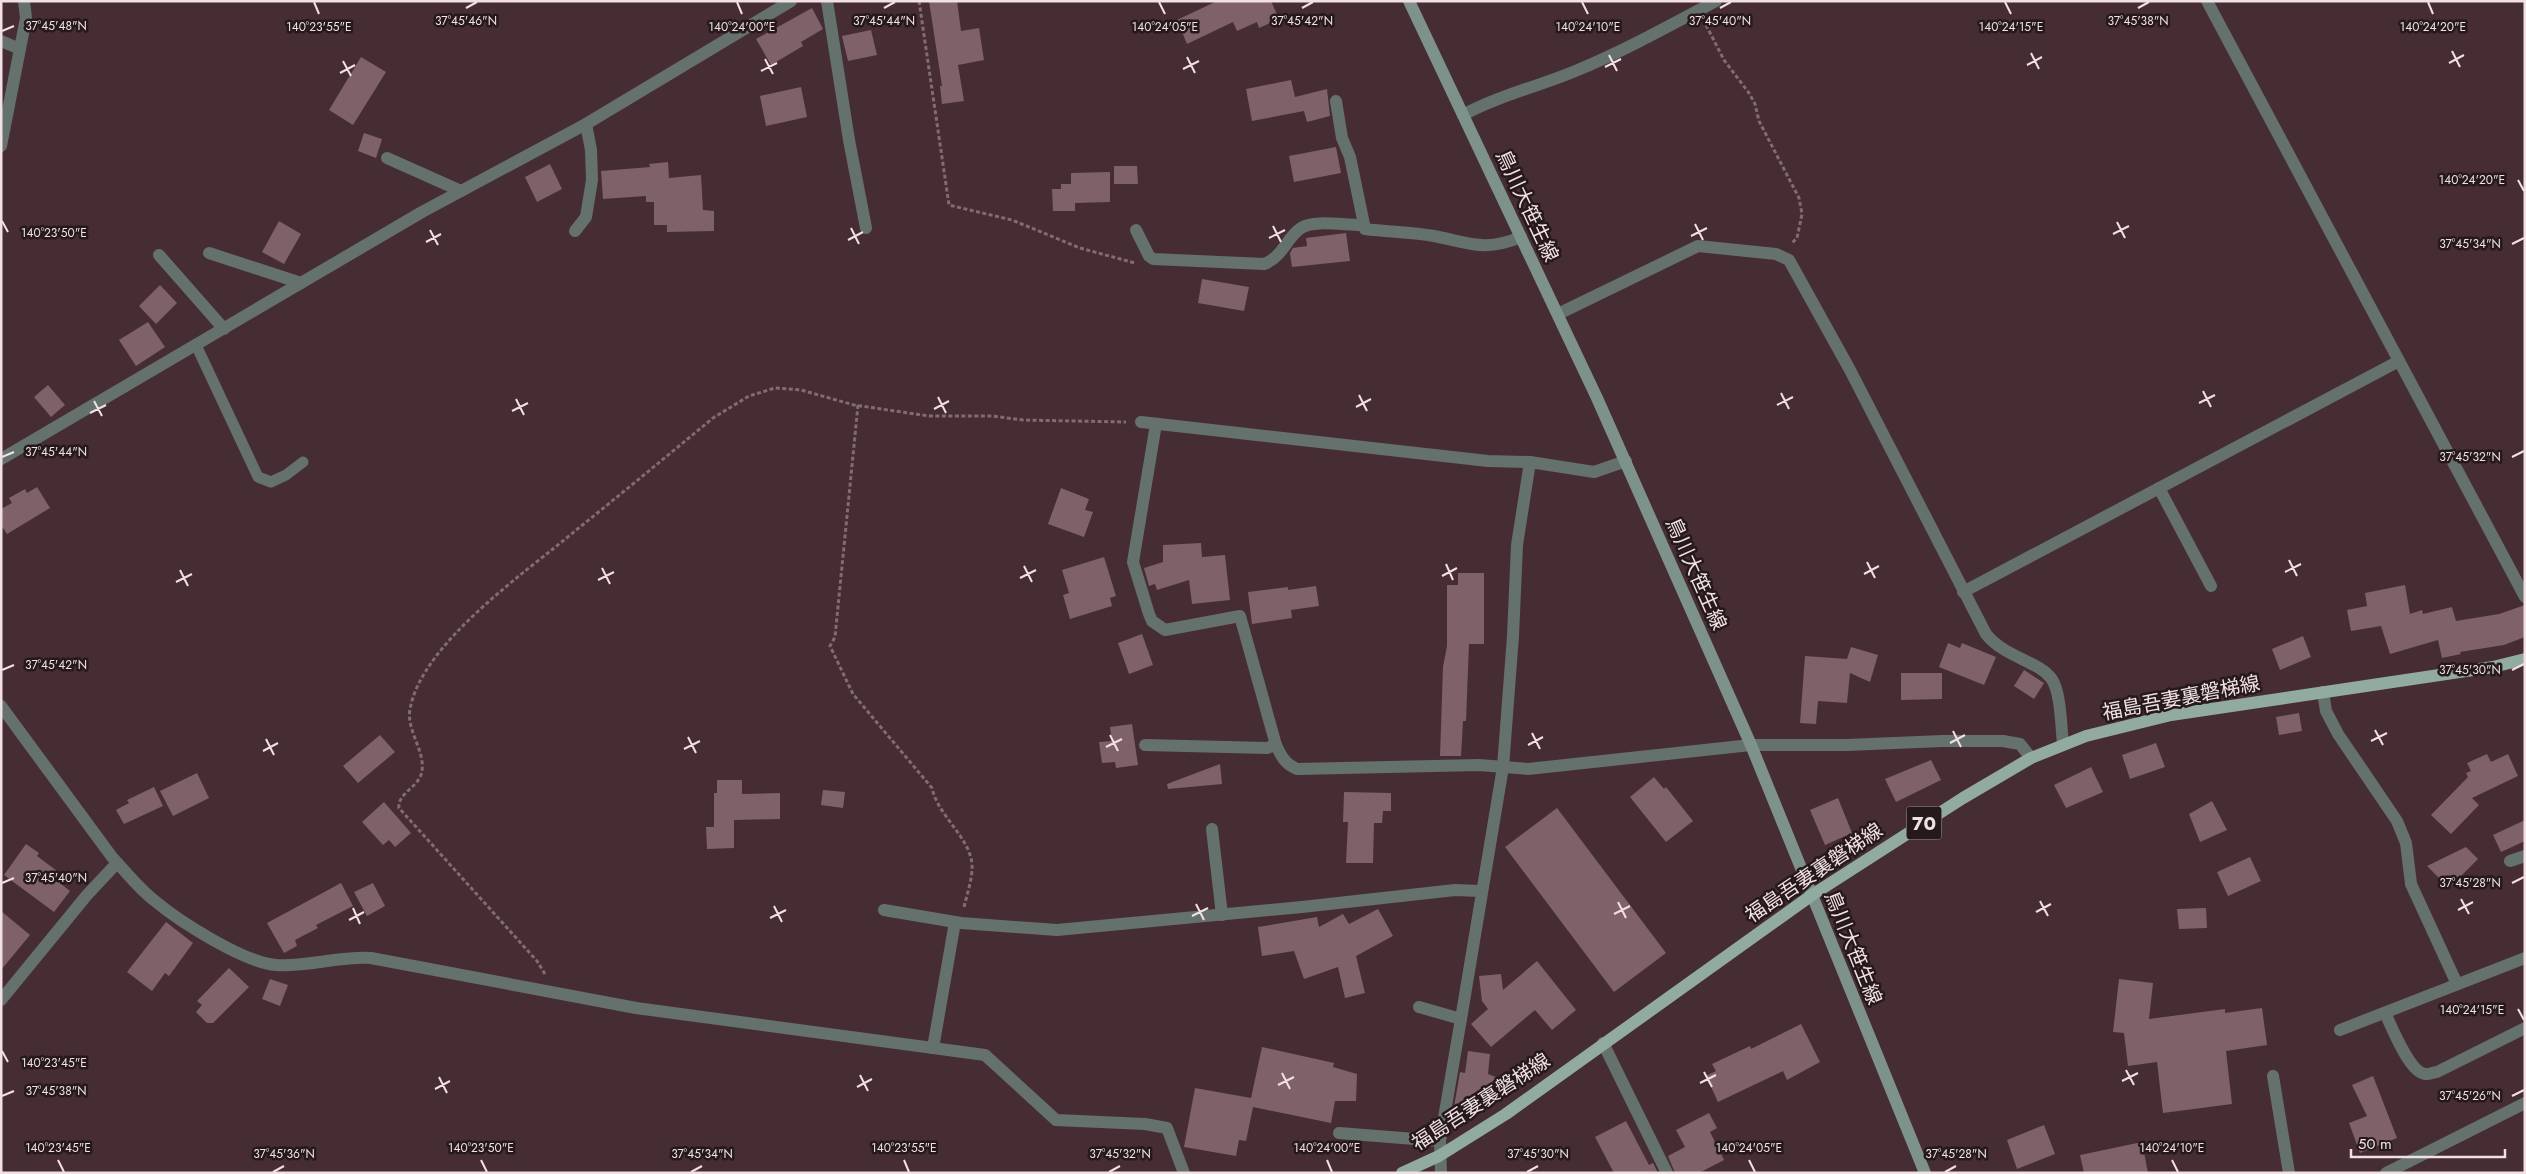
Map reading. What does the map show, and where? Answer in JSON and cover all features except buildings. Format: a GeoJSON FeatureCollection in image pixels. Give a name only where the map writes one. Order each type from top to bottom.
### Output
{"type":"FeatureCollection","features":[{"type":"Feature","properties":{"kind":"main road","name":"福島吾妻裏磐梯線"},"geometry":{"type":"LineString","coordinates":[[1402,1173],[1439,1156],[1506,1114],[1812,895],[1963,798],[2031,758],[2063,744],[2171,715],[2493,667],[2525,658]]}},
{"type":"Feature","properties":{"kind":"street"},"geometry":{"type":"LineString","coordinates":[[1,146],[26,18],[24,1]]}},
{"type":"Feature","properties":{"kind":"street"},"geometry":{"type":"LineString","coordinates":[[1,459],[301,283],[460,192],[586,124],[791,1]]}},
{"type":"Feature","properties":{"kind":"street"},"geometry":{"type":"LineString","coordinates":[[828,1],[849,140],[866,228]]}},
{"type":"Feature","properties":{"kind":"street","name":"鳥川大笹生線"},"geometry":{"type":"LineString","coordinates":[[1410,1],[1626,461],[1751,745],[1925,1173]]}},
{"type":"Feature","properties":{"kind":"street"},"geometry":{"type":"LineString","coordinates":[[1463,114],[1483,104],[1572,72],[1611,55],[1716,1]]}},
{"type":"Feature","properties":{"kind":"street"},"geometry":{"type":"LineString","coordinates":[[2208,1],[2525,597]]}},
{"type":"Feature","properties":{"kind":"street"},"geometry":{"type":"LineString","coordinates":[[1,41],[20,49]]}},
{"type":"Feature","properties":{"kind":"street"},"geometry":{"type":"LineString","coordinates":[[1336,101],[1342,138],[1350,157],[1365,228],[1401,231],[1460,243],[1491,246],[1497,246],[1521,237]]}},
{"type":"Feature","properties":{"kind":"street"},"geometry":{"type":"LineString","coordinates":[[575,231],[586,217],[592,180],[591,150],[586,124]]}},
{"type":"Feature","properties":{"kind":"street"},"geometry":{"type":"LineString","coordinates":[[387,158],[460,192]]}},
{"type":"Feature","properties":{"kind":"street"},"geometry":{"type":"LineString","coordinates":[[1136,230],[1149,256],[1153,260],[1264,264],[1279,256],[1298,231],[1305,226],[1328,224],[1364,225]]}},
{"type":"Feature","properties":{"kind":"street"},"geometry":{"type":"LineString","coordinates":[[1558,314],[1698,246],[1782,256],[1789,260],[1850,370],[1980,624],[1992,642],[2051,678],[2057,693],[2063,744]]}},
{"type":"Feature","properties":{"kind":"street"},"geometry":{"type":"LineString","coordinates":[[210,253],[301,283]]}},
{"type":"Feature","properties":{"kind":"street"},"geometry":{"type":"LineString","coordinates":[[159,255],[224,329]]}},
{"type":"Feature","properties":{"kind":"street"},"geometry":{"type":"LineString","coordinates":[[1963,592],[2399,361]]}},
{"type":"Feature","properties":{"kind":"street"},"geometry":{"type":"LineString","coordinates":[[1141,422],[1488,461],[1530,462],[1594,472],[1626,461]]}},
{"type":"Feature","properties":{"kind":"street"},"geometry":{"type":"LineString","coordinates":[[1156,424],[1133,562],[1149,614],[1152,621],[1165,630],[1240,616],[1276,746],[1280,756],[1289,766],[1297,769],[1479,764],[1528,769],[1751,745],[2003,742],[2020,744],[2031,758]]}},
{"type":"Feature","properties":{"kind":"street"},"geometry":{"type":"LineString","coordinates":[[1442,1173],[1439,1156],[1440,1141],[1480,891],[1503,767],[1513,636],[1517,545],[1530,462]]}},
{"type":"Feature","properties":{"kind":"street"},"geometry":{"type":"LineString","coordinates":[[2159,488],[2211,586]]}},
{"type":"Feature","properties":{"kind":"street"},"geometry":{"type":"LineString","coordinates":[[2323,692],[2326,711],[2338,734],[2397,822],[2406,843],[2411,884],[2458,984]]}},
{"type":"Feature","properties":{"kind":"street"},"geometry":{"type":"LineString","coordinates":[[1,706],[117,863],[155,901],[210,936],[256,961],[290,965],[343,958],[371,958],[636,1008],[985,1056],[1056,1120],[1145,1124],[1167,1128],[1184,1173]]}},
{"type":"Feature","properties":{"kind":"street"},"geometry":{"type":"LineString","coordinates":[[1145,745],[1267,748],[1276,746]]}},
{"type":"Feature","properties":{"kind":"street"},"geometry":{"type":"LineString","coordinates":[[1212,829],[1222,915]]}},
{"type":"Feature","properties":{"kind":"street"},"geometry":{"type":"LineString","coordinates":[[2510,861],[2525,856]]}},
{"type":"Feature","properties":{"kind":"street"},"geometry":{"type":"LineString","coordinates":[[1,1000],[86,895],[117,863]]}},
{"type":"Feature","properties":{"kind":"street"},"geometry":{"type":"LineString","coordinates":[[884,910],[958,923],[1057,930],[1222,915],[1455,890],[1480,891]]}},
{"type":"Feature","properties":{"kind":"street"},"geometry":{"type":"LineString","coordinates":[[933,1048],[958,923]]}},
{"type":"Feature","properties":{"kind":"street"},"geometry":{"type":"LineString","coordinates":[[2340,1030],[2525,958]]}},
{"type":"Feature","properties":{"kind":"street"},"geometry":{"type":"LineString","coordinates":[[1419,1007],[1461,1018]]}},
{"type":"Feature","properties":{"kind":"street"},"geometry":{"type":"LineString","coordinates":[[2384,1013],[2410,1062],[2416,1070],[2426,1074],[2437,1072],[2525,1028]]}},
{"type":"Feature","properties":{"kind":"street"},"geometry":{"type":"LineString","coordinates":[[1603,1043],[1667,1173]]}},
{"type":"Feature","properties":{"kind":"street"},"geometry":{"type":"LineString","coordinates":[[2273,1076],[2289,1173]]}},
{"type":"Feature","properties":{"kind":"street"},"geometry":{"type":"LineString","coordinates":[[2386,1173],[2525,1104]]}},
{"type":"Feature","properties":{"kind":"street"},"geometry":{"type":"LineString","coordinates":[[1339,1133],[1440,1141]]}},
{"type":"Feature","properties":{"kind":"lane"},"geometry":{"type":"LineString","coordinates":[[196,345],[258,477],[271,482],[286,475],[303,462]]}},
{"type":"Feature","properties":{"kind":"path"},"geometry":{"type":"LineString","coordinates":[[919,1],[949,205],[1012,220],[1080,248],[1134,263],[1149,256]]}},
{"type":"Feature","properties":{"kind":"path"},"geometry":{"type":"LineString","coordinates":[[1696,12],[1712,34],[1724,60],[1749,92],[1755,104],[1759,121],[1799,198],[1802,214],[1797,238],[1782,256]]}},
{"type":"Feature","properties":{"kind":"path"},"geometry":{"type":"LineString","coordinates":[[549,992],[546,975],[537,961],[399,810],[399,802],[419,780],[422,773],[422,764],[409,719],[410,709],[420,677],[464,624],[725,410],[749,396],[775,388],[800,390],[858,405],[949,418],[992,416],[1039,420],[1141,422]]}},
{"type":"Feature","properties":{"kind":"path"},"geometry":{"type":"LineString","coordinates":[[858,405],[835,637],[830,646],[854,694],[932,788],[935,799],[969,853],[972,866],[958,923]]}}]}
